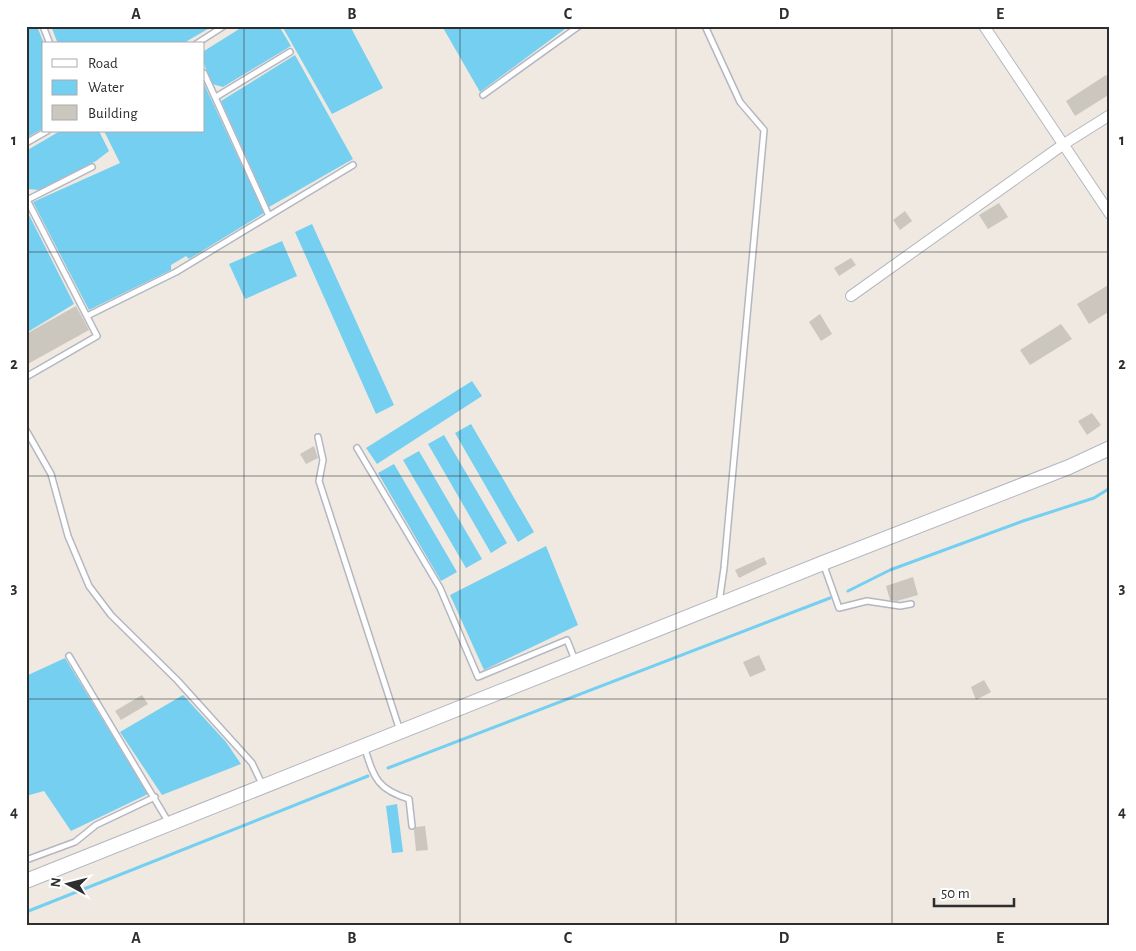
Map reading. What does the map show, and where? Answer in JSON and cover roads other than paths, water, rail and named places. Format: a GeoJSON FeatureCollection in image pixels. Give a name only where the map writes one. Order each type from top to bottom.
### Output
{"type":"FeatureCollection","features":[{"type":"Feature","properties":{"kind":"main road"},"geometry":{"type":"LineString","coordinates":[[26,881],[719,606],[823,562],[1069,467],[1109,449]]}},
{"type":"Feature","properties":{"kind":"street"},"geometry":{"type":"LineString","coordinates":[[984,26],[1110,214]]}},
{"type":"Feature","properties":{"kind":"street"},"geometry":{"type":"LineString","coordinates":[[851,296],[1064,144],[1110,114]]}},
{"type":"Feature","properties":{"kind":"lane"},"geometry":{"type":"LineString","coordinates":[[43,26],[49,42]]}},
{"type":"Feature","properties":{"kind":"lane"},"geometry":{"type":"LineString","coordinates":[[199,42],[224,26]]}},
{"type":"Feature","properties":{"kind":"lane"},"geometry":{"type":"LineString","coordinates":[[483,95],[579,26]]}},
{"type":"Feature","properties":{"kind":"lane"},"geometry":{"type":"LineString","coordinates":[[705,26],[740,102],[764,130],[719,606]]}},
{"type":"Feature","properties":{"kind":"lane"},"geometry":{"type":"LineString","coordinates":[[216,97],[290,52]]}},
{"type":"Feature","properties":{"kind":"lane"},"geometry":{"type":"LineString","coordinates":[[205,75],[269,216]]}},
{"type":"Feature","properties":{"kind":"lane"},"geometry":{"type":"LineString","coordinates":[[26,143],[45,132]]}},
{"type":"Feature","properties":{"kind":"lane"},"geometry":{"type":"LineString","coordinates":[[87,316],[176,272],[353,165]]}},
{"type":"Feature","properties":{"kind":"lane"},"geometry":{"type":"LineString","coordinates":[[26,377],[97,336],[27,199],[92,167]]}},
{"type":"Feature","properties":{"kind":"lane"},"geometry":{"type":"LineString","coordinates":[[26,430],[51,474],[68,536],[89,586],[111,615],[177,680],[252,763],[263,786]]}},
{"type":"Feature","properties":{"kind":"lane"},"geometry":{"type":"LineString","coordinates":[[318,437],[323,460],[319,481],[400,732]]}},
{"type":"Feature","properties":{"kind":"lane"},"geometry":{"type":"LineString","coordinates":[[357,448],[440,588],[478,677],[567,640],[576,662]]}},
{"type":"Feature","properties":{"kind":"lane"},"geometry":{"type":"LineString","coordinates":[[823,562],[839,608],[867,601],[900,606],[911,604]]}},
{"type":"Feature","properties":{"kind":"lane"},"geometry":{"type":"LineString","coordinates":[[69,656],[155,797],[169,824]]}},
{"type":"Feature","properties":{"kind":"lane"},"geometry":{"type":"LineString","coordinates":[[364,746],[373,774],[390,793],[409,798],[412,826]]}},
{"type":"Feature","properties":{"kind":"lane"},"geometry":{"type":"LineString","coordinates":[[26,860],[75,842],[96,825],[155,797]]}},
{"type":"Feature","properties":{"kind":"water"},"geometry":{"type":"Polygon","coordinates":[[[26,26],[37,26],[43,42],[42,129],[26,138],[26,26]]]}},
{"type":"Feature","properties":{"kind":"water"},"geometry":{"type":"Polygon","coordinates":[[[51,26],[213,26],[185,42],[57,42],[51,26]]]}},
{"type":"Feature","properties":{"kind":"water"},"geometry":{"type":"Polygon","coordinates":[[[244,26],[279,26],[291,46],[223,87],[212,84],[205,66],[205,50],[244,26]]]}},
{"type":"Feature","properties":{"kind":"water"},"geometry":{"type":"Polygon","coordinates":[[[282,26],[350,26],[383,88],[332,114],[282,26]]]}},
{"type":"Feature","properties":{"kind":"water"},"geometry":{"type":"Polygon","coordinates":[[[442,26],[569,26],[480,92],[442,26]]]}},
{"type":"Feature","properties":{"kind":"water"},"geometry":{"type":"Polygon","coordinates":[[[295,55],[353,159],[269,207],[221,101],[295,55]]]}},
{"type":"Feature","properties":{"kind":"water"},"geometry":{"type":"Polygon","coordinates":[[[205,86],[264,213],[189,259],[186,256],[171,265],[171,270],[89,310],[33,202],[120,163],[104,132],[205,132],[205,86]]]}},
{"type":"Feature","properties":{"kind":"water"},"geometry":{"type":"Polygon","coordinates":[[[58,132],[100,132],[109,151],[96,161],[39,190],[27,189],[26,151],[58,132]]]}},
{"type":"Feature","properties":{"kind":"water"},"geometry":{"type":"Polygon","coordinates":[[[26,209],[74,304],[26,333],[26,209]]]}},
{"type":"Feature","properties":{"kind":"water"},"geometry":{"type":"Polygon","coordinates":[[[312,224],[394,405],[376,414],[295,232],[312,224]]]}},
{"type":"Feature","properties":{"kind":"water"},"geometry":{"type":"Polygon","coordinates":[[[282,241],[297,276],[245,299],[229,264],[282,241]]]}},
{"type":"Feature","properties":{"kind":"water"},"geometry":{"type":"Polygon","coordinates":[[[472,381],[482,396],[377,464],[366,448],[472,381]]]}},
{"type":"Feature","properties":{"kind":"water"},"geometry":{"type":"Polygon","coordinates":[[[471,424],[534,532],[518,542],[455,433],[471,424]]]}},
{"type":"Feature","properties":{"kind":"water"},"geometry":{"type":"Polygon","coordinates":[[[444,435],[507,543],[491,553],[428,444],[444,435]]]}},
{"type":"Feature","properties":{"kind":"water"},"geometry":{"type":"Polygon","coordinates":[[[419,451],[482,559],[466,568],[403,460],[419,451]]]}},
{"type":"Feature","properties":{"kind":"water"},"geometry":{"type":"Polygon","coordinates":[[[394,464],[457,572],[441,581],[378,473],[394,464]]]}},
{"type":"Feature","properties":{"kind":"water"},"geometry":{"type":"Polygon","coordinates":[[[546,546],[578,625],[484,670],[450,595],[546,546]]]}},
{"type":"Feature","properties":{"kind":"water"},"geometry":{"type":"Polygon","coordinates":[[[65,658],[148,794],[71,831],[44,791],[26,796],[26,676],[65,658]]]}},
{"type":"Feature","properties":{"kind":"water"},"geometry":{"type":"Polygon","coordinates":[[[183,695],[226,742],[241,764],[162,795],[120,732],[183,695]]]}},
{"type":"Feature","properties":{"kind":"water"},"geometry":{"type":"Polygon","coordinates":[[[397,804],[403,852],[392,853],[386,806],[397,804]]]}},
{"type":"Feature","properties":{"kind":"waterway"},"geometry":{"type":"LineString","coordinates":[[848,591],[890,570],[1023,521],[1094,498],[1110,488]]}},
{"type":"Feature","properties":{"kind":"waterway"},"geometry":{"type":"LineString","coordinates":[[388,768],[830,598]]}},
{"type":"Feature","properties":{"kind":"waterway"},"geometry":{"type":"LineString","coordinates":[[26,912],[368,776]]}}]}
